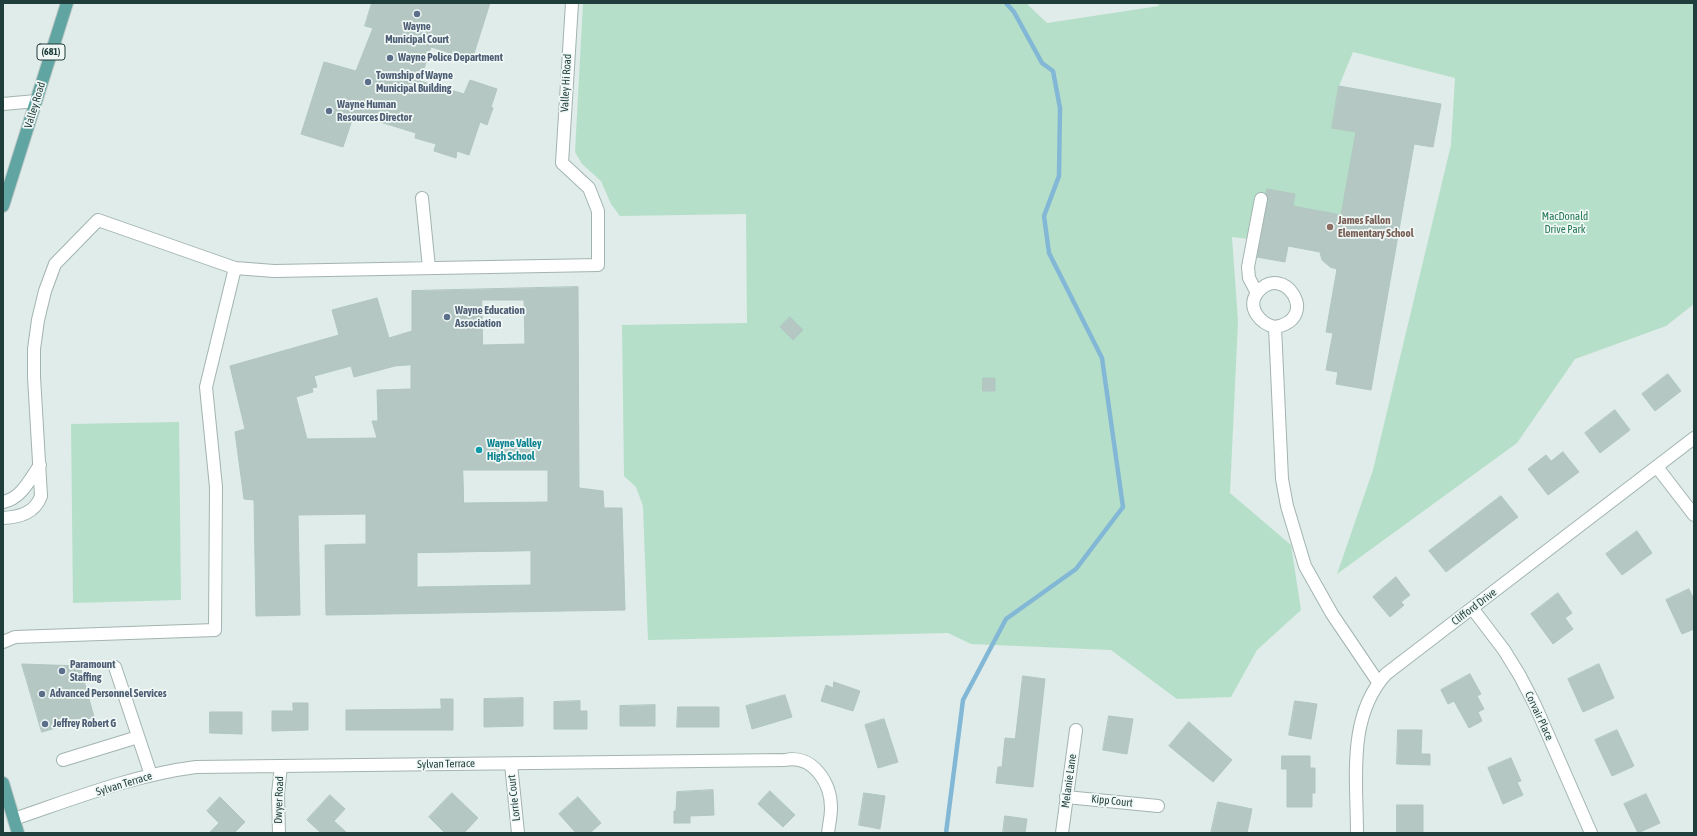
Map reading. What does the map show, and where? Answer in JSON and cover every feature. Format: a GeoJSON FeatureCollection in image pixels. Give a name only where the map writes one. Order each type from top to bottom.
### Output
{"type":"FeatureCollection","features":[{"type":"Feature","properties":{"kind":"main road","name":"Valley Road"},"geometry":{"type":"LineString","coordinates":[[3,206],[67,3]]}},
{"type":"Feature","properties":{"kind":"main road"},"geometry":{"type":"LineString","coordinates":[[3,783],[18,833]]}},
{"type":"Feature","properties":{"kind":"street","name":"Valley Hi Road"},"geometry":{"type":"LineString","coordinates":[[429,268],[598,265],[598,211],[589,188],[562,163],[572,3]]}},
{"type":"Feature","properties":{"kind":"street"},"geometry":{"type":"LineString","coordinates":[[3,104],[36,101]]}},
{"type":"Feature","properties":{"kind":"street"},"geometry":{"type":"LineString","coordinates":[[3,518],[16,517],[28,513],[38,504],[41,496],[34,349],[38,320],[45,292],[55,264],[98,220],[235,268],[274,271],[429,268],[422,198]]}},
{"type":"Feature","properties":{"kind":"street"},"geometry":{"type":"LineString","coordinates":[[1257,293],[1249,278],[1248,267],[1261,199]]}},
{"type":"Feature","properties":{"kind":"street"},"geometry":{"type":"LineString","coordinates":[[3,642],[14,637],[215,630],[216,487],[206,387],[235,268]]}},
{"type":"Feature","properties":{"kind":"street"},"geometry":{"type":"LineString","coordinates":[[1272,283],[1281,284],[1293,291],[1297,302],[1297,309],[1294,317],[1283,326],[1275,327],[1268,325],[1259,319],[1255,312],[1254,304],[1257,293],[1266,285],[1272,283]]}},
{"type":"Feature","properties":{"kind":"street"},"geometry":{"type":"LineString","coordinates":[[1275,327],[1282,479],[1287,506],[1305,566],[1332,614],[1378,682]]}},
{"type":"Feature","properties":{"kind":"street","name":"Clifford Drive"},"geometry":{"type":"LineString","coordinates":[[1357,833],[1358,737],[1361,717],[1368,698],[1378,682],[1386,674],[1694,438]]}},
{"type":"Feature","properties":{"kind":"street"},"geometry":{"type":"LineString","coordinates":[[3,502],[8,501],[18,495],[40,465]]}},
{"type":"Feature","properties":{"kind":"street"},"geometry":{"type":"LineString","coordinates":[[1657,467],[1694,514]]}},
{"type":"Feature","properties":{"kind":"street","name":"Corvair Place"},"geometry":{"type":"LineString","coordinates":[[1472,608],[1504,650],[1520,676],[1535,705],[1591,833]]}},
{"type":"Feature","properties":{"kind":"street"},"geometry":{"type":"LineString","coordinates":[[115,667],[150,775]]}},
{"type":"Feature","properties":{"kind":"street","name":"Melanie Lane"},"geometry":{"type":"LineString","coordinates":[[1062,833],[1076,730]]}},
{"type":"Feature","properties":{"kind":"street"},"geometry":{"type":"LineString","coordinates":[[63,760],[138,737]]}},
{"type":"Feature","properties":{"kind":"street","name":"Sylvan Terrace"},"geometry":{"type":"LineString","coordinates":[[14,819],[150,775],[165,771],[196,767],[511,764],[792,759],[802,761],[818,772],[826,783],[830,795],[831,808],[828,833]]}},
{"type":"Feature","properties":{"kind":"street","name":"Lorrie Court"},"geometry":{"type":"LineString","coordinates":[[511,764],[518,833]]}},
{"type":"Feature","properties":{"kind":"street","name":"Dwyer Road"},"geometry":{"type":"LineString","coordinates":[[279,833],[278,794],[281,766]]}},
{"type":"Feature","properties":{"kind":"street","name":"Kipp Court"},"geometry":{"type":"LineString","coordinates":[[1066,797],[1158,806]]}},
{"type":"Feature","properties":{"kind":"green space","name":"MacDonald Drive Park"},"geometry":{"type":"Polygon","coordinates":[[[583,3],[1026,3],[1047,23],[1159,6],[1157,3],[1694,3],[1694,304],[1666,326],[1575,359],[1517,443],[1337,574],[1373,470],[1451,145],[1455,78],[1353,52],[1339,86],[1332,128],[1356,132],[1341,215],[1293,206],[1295,194],[1267,189],[1258,240],[1232,237],[1238,321],[1230,493],[1291,545],[1301,610],[1257,650],[1231,697],[1177,699],[1111,650],[971,644],[948,633],[648,640],[643,506],[636,487],[624,476],[622,325],[747,323],[746,214],[620,216],[611,204],[601,181],[582,164],[575,152],[583,3]]]}},
{"type":"Feature","properties":{"kind":"green space"},"geometry":{"type":"Polygon","coordinates":[[[179,422],[181,600],[73,603],[71,424],[179,422]]]}},
{"type":"Feature","properties":{"kind":"building","name":"Township of Wayne Municipal Building"},"geometry":{"type":"Polygon","coordinates":[[[372,3],[490,3],[472,60],[431,47],[420,81],[464,94],[470,80],[497,89],[491,107],[493,108],[487,125],[480,122],[469,155],[457,151],[456,158],[434,151],[436,144],[415,138],[416,133],[354,114],[343,147],[301,134],[324,62],[356,71],[373,28],[365,26],[372,3]]]}},
{"type":"Feature","properties":{"kind":"building","name":"James Fallon Elementary School"},"geometry":{"type":"Polygon","coordinates":[[[1339,86],[1441,104],[1433,147],[1414,144],[1371,390],[1336,384],[1338,372],[1326,370],[1333,333],[1326,332],[1337,269],[1330,267],[1322,260],[1320,252],[1288,246],[1285,262],[1257,257],[1268,200],[1266,193],[1267,189],[1295,194],[1293,206],[1341,215],[1356,132],[1332,128],[1339,86]]]}},
{"type":"Feature","properties":{"kind":"building","name":"Wayne Valley High School"},"geometry":{"type":"Polygon","coordinates":[[[578,287],[579,488],[603,491],[604,508],[622,508],[625,610],[326,615],[325,545],[366,544],[366,514],[298,515],[300,615],[256,616],[254,500],[244,499],[235,432],[245,429],[230,366],[339,335],[332,310],[377,298],[389,338],[412,331],[412,291],[578,287]],[[482,300],[483,345],[525,344],[524,300],[482,300]],[[411,365],[395,366],[354,377],[351,366],[314,376],[317,387],[312,388],[313,392],[296,397],[307,439],[377,438],[372,421],[378,421],[377,390],[411,389],[411,365]],[[463,470],[464,503],[548,502],[548,470],[463,470]],[[531,551],[417,553],[417,587],[531,585],[531,551]]]}},
{"type":"Feature","properties":{"kind":"building"},"geometry":{"type":"Polygon","coordinates":[[[790,317],[803,330],[793,340],[780,327],[790,317]]]}},
{"type":"Feature","properties":{"kind":"building"},"geometry":{"type":"Polygon","coordinates":[[[1668,374],[1681,391],[1655,411],[1642,394],[1668,374]]]}},
{"type":"Feature","properties":{"kind":"building"},"geometry":{"type":"Polygon","coordinates":[[[983,378],[995,378],[995,391],[983,391],[983,378]]]}},
{"type":"Feature","properties":{"kind":"building"},"geometry":{"type":"Polygon","coordinates":[[[1615,410],[1630,430],[1600,453],[1585,433],[1615,410]]]}},
{"type":"Feature","properties":{"kind":"building"},"geometry":{"type":"Polygon","coordinates":[[[1563,452],[1579,472],[1548,495],[1528,469],[1546,455],[1551,461],[1563,452]]]}},
{"type":"Feature","properties":{"kind":"building"},"geometry":{"type":"Polygon","coordinates":[[[1501,496],[1518,517],[1446,572],[1429,551],[1501,496]]]}},
{"type":"Feature","properties":{"kind":"building"},"geometry":{"type":"Polygon","coordinates":[[[1637,531],[1652,553],[1622,575],[1606,554],[1637,531]]]}},
{"type":"Feature","properties":{"kind":"building"},"geometry":{"type":"Polygon","coordinates":[[[1396,577],[1410,595],[1401,602],[1404,605],[1390,617],[1373,597],[1396,577]]]}},
{"type":"Feature","properties":{"kind":"building"},"geometry":{"type":"Polygon","coordinates":[[[1689,589],[1694,600],[1694,629],[1682,634],[1666,600],[1689,589]]]}},
{"type":"Feature","properties":{"kind":"building"},"geometry":{"type":"Polygon","coordinates":[[[1558,593],[1572,613],[1565,618],[1573,629],[1553,644],[1531,614],[1558,593]]]}},
{"type":"Feature","properties":{"kind":"building"},"geometry":{"type":"Polygon","coordinates":[[[22,664],[80,666],[94,717],[42,732],[22,664]]]}},
{"type":"Feature","properties":{"kind":"building"},"geometry":{"type":"Polygon","coordinates":[[[1599,664],[1614,698],[1583,712],[1568,679],[1599,664]]]}},
{"type":"Feature","properties":{"kind":"building"},"geometry":{"type":"Polygon","coordinates":[[[1470,674],[1481,694],[1477,696],[1484,709],[1478,712],[1482,721],[1469,728],[1454,701],[1448,704],[1441,690],[1470,674]]]}},
{"type":"Feature","properties":{"kind":"building"},"geometry":{"type":"Polygon","coordinates":[[[1023,676],[1045,679],[1033,787],[996,783],[998,767],[1002,767],[1005,738],[1015,739],[1023,676]]]}},
{"type":"Feature","properties":{"kind":"building"},"geometry":{"type":"Polygon","coordinates":[[[834,682],[860,691],[853,711],[821,701],[826,685],[833,688],[834,682]]]}},
{"type":"Feature","properties":{"kind":"building"},"geometry":{"type":"Polygon","coordinates":[[[785,695],[792,717],[752,729],[746,706],[785,695]]]}},
{"type":"Feature","properties":{"kind":"building"},"geometry":{"type":"Polygon","coordinates":[[[523,698],[523,726],[484,727],[484,699],[523,698]]]}},
{"type":"Feature","properties":{"kind":"building"},"geometry":{"type":"Polygon","coordinates":[[[441,699],[453,699],[453,730],[346,730],[346,710],[441,709],[441,699]]]}},
{"type":"Feature","properties":{"kind":"building"},"geometry":{"type":"Polygon","coordinates":[[[580,701],[580,711],[587,711],[587,729],[554,729],[554,702],[580,701]]]}},
{"type":"Feature","properties":{"kind":"building"},"geometry":{"type":"Polygon","coordinates":[[[1295,701],[1317,704],[1311,739],[1289,735],[1295,701]]]}},
{"type":"Feature","properties":{"kind":"building"},"geometry":{"type":"Polygon","coordinates":[[[293,703],[308,703],[308,730],[272,731],[272,711],[293,711],[293,703]]]}},
{"type":"Feature","properties":{"kind":"building"},"geometry":{"type":"Polygon","coordinates":[[[655,705],[655,726],[620,726],[620,706],[655,705]]]}},
{"type":"Feature","properties":{"kind":"building"},"geometry":{"type":"Polygon","coordinates":[[[678,707],[719,707],[719,727],[677,727],[678,707]]]}},
{"type":"Feature","properties":{"kind":"building"},"geometry":{"type":"Polygon","coordinates":[[[210,712],[242,712],[242,734],[210,733],[210,712]]]}},
{"type":"Feature","properties":{"kind":"building"},"geometry":{"type":"Polygon","coordinates":[[[1109,716],[1133,719],[1127,754],[1103,750],[1109,716]]]}},
{"type":"Feature","properties":{"kind":"building"},"geometry":{"type":"Polygon","coordinates":[[[884,719],[898,762],[878,768],[865,725],[884,719]]]}},
{"type":"Feature","properties":{"kind":"building"},"geometry":{"type":"Polygon","coordinates":[[[1189,722],[1232,760],[1213,782],[1169,746],[1189,722]]]}},
{"type":"Feature","properties":{"kind":"building"},"geometry":{"type":"Polygon","coordinates":[[[1398,730],[1422,730],[1421,754],[1430,754],[1430,765],[1397,764],[1398,730]]]}},
{"type":"Feature","properties":{"kind":"building"},"geometry":{"type":"Polygon","coordinates":[[[1617,730],[1634,766],[1612,776],[1595,740],[1617,730]]]}},
{"type":"Feature","properties":{"kind":"building"},"geometry":{"type":"Polygon","coordinates":[[[1282,756],[1310,756],[1310,768],[1315,768],[1315,793],[1312,793],[1312,807],[1287,807],[1287,769],[1282,769],[1282,756]]]}},
{"type":"Feature","properties":{"kind":"building"},"geometry":{"type":"Polygon","coordinates":[[[1511,758],[1521,781],[1517,782],[1523,795],[1503,804],[1488,768],[1511,758]]]}},
{"type":"Feature","properties":{"kind":"building"},"geometry":{"type":"Polygon","coordinates":[[[713,790],[714,815],[690,816],[690,823],[674,823],[677,792],[713,790]]]}},
{"type":"Feature","properties":{"kind":"building"},"geometry":{"type":"Polygon","coordinates":[[[770,791],[795,815],[783,827],[758,804],[770,791]]]}},
{"type":"Feature","properties":{"kind":"building"},"geometry":{"type":"Polygon","coordinates":[[[452,793],[478,818],[464,833],[445,833],[429,817],[452,793]]]}},
{"type":"Feature","properties":{"kind":"building"},"geometry":{"type":"Polygon","coordinates":[[[864,793],[885,796],[880,829],[859,825],[864,793]]]}},
{"type":"Feature","properties":{"kind":"building"},"geometry":{"type":"Polygon","coordinates":[[[1646,794],[1660,823],[1638,833],[1624,804],[1646,794]]]}},
{"type":"Feature","properties":{"kind":"building"},"geometry":{"type":"Polygon","coordinates":[[[330,795],[345,809],[334,821],[347,833],[321,833],[307,820],[330,795]]]}},
{"type":"Feature","properties":{"kind":"building"},"geometry":{"type":"Polygon","coordinates":[[[220,797],[245,822],[234,833],[209,833],[219,823],[207,811],[220,797]]]}},
{"type":"Feature","properties":{"kind":"building"},"geometry":{"type":"Polygon","coordinates":[[[578,797],[601,823],[590,833],[576,833],[559,814],[578,797]]]}},
{"type":"Feature","properties":{"kind":"building"},"geometry":{"type":"Polygon","coordinates":[[[1218,802],[1252,809],[1247,833],[1211,833],[1218,802]]]}},
{"type":"Feature","properties":{"kind":"building"},"geometry":{"type":"Polygon","coordinates":[[[1397,805],[1423,805],[1423,833],[1397,833],[1397,805]]]}},
{"type":"Feature","properties":{"kind":"building"},"geometry":{"type":"Polygon","coordinates":[[[1005,816],[1027,819],[1025,833],[1003,833],[1005,816]]]}},
{"type":"Feature","properties":{"kind":"waterway"},"geometry":{"type":"LineString","coordinates":[[946,833],[963,700],[1006,619],[1076,569],[1123,507],[1102,358],[1049,253],[1044,216],[1059,176],[1060,108],[1053,71],[1042,63],[1014,12],[1006,3]]}},
{"type":"Feature","properties":{"kind":"place","name":"Wayne Municipal Court"},"geometry":{"type":"Point","coordinates":[417,14]}},
{"type":"Feature","properties":{"kind":"place","name":"Wayne Police Department"},"geometry":{"type":"Point","coordinates":[390,58]}},
{"type":"Feature","properties":{"kind":"place","name":"Township of Wayne Municipal Building"},"geometry":{"type":"Point","coordinates":[368,82]}},
{"type":"Feature","properties":{"kind":"place","name":"Wayne Human Resources Director"},"geometry":{"type":"Point","coordinates":[329,111]}},
{"type":"Feature","properties":{"kind":"place","name":"James Fallon Elementary School"},"geometry":{"type":"Point","coordinates":[1330,227]}},
{"type":"Feature","properties":{"kind":"place","name":"Wayne Education Association"},"geometry":{"type":"Point","coordinates":[447,317]}},
{"type":"Feature","properties":{"kind":"place","name":"Wayne Valley High School"},"geometry":{"type":"Point","coordinates":[479,450]}},
{"type":"Feature","properties":{"kind":"place","name":"Paramount Staffing"},"geometry":{"type":"Point","coordinates":[62,671]}},
{"type":"Feature","properties":{"kind":"place","name":"Advanced Personnel Services"},"geometry":{"type":"Point","coordinates":[42,694]}},
{"type":"Feature","properties":{"kind":"place","name":"Jeffrey Robert G"},"geometry":{"type":"Point","coordinates":[45,724]}}]}
